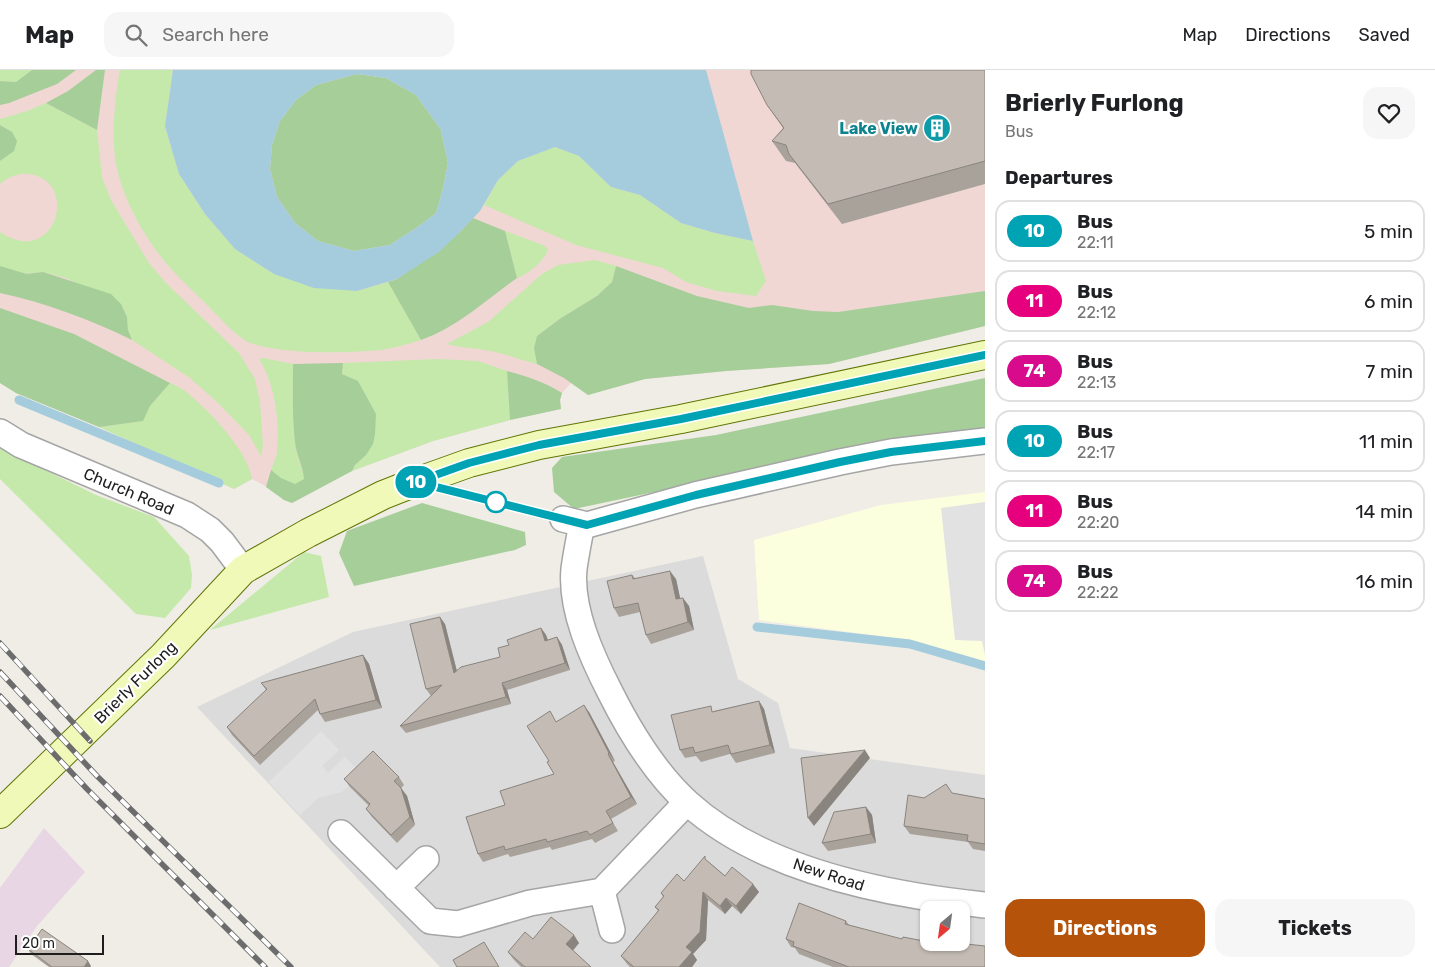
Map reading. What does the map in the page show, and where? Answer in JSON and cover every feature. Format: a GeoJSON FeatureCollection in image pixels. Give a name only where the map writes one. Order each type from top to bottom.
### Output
{"type":"FeatureCollection","features":[{"type":"Feature","properties":{"kind":"street","name":"Brierly Furlong"},"geometry":{"type":"LineString","coordinates":[[0,814],[163,656],[243,570],[356,508],[416,482],[469,463],[539,445],[690,417],[985,355]]}},
{"type":"Feature","properties":{"kind":"street","name":"Church Road"},"geometry":{"type":"LineString","coordinates":[[0,432],[21,445],[187,515],[210,530],[222,542],[243,570]]}},
{"type":"Feature","properties":{"kind":"street","name":"New Road"},"geometry":{"type":"LineString","coordinates":[[985,441],[891,452],[840,462],[687,497],[593,523],[573,522],[574,588],[586,638],[601,675],[641,746],[688,802],[710,820],[736,836],[773,855],[811,870],[852,883],[899,893],[985,905]]}},
{"type":"Feature","properties":{"kind":"street"},"geometry":{"type":"LineString","coordinates":[[341,833],[430,922],[458,924],[530,903],[602,891],[688,802]]}},
{"type":"Feature","properties":{"kind":"street"},"geometry":{"type":"LineString","coordinates":[[396,888],[426,860]]}},
{"type":"Feature","properties":{"kind":"street"},"geometry":{"type":"LineString","coordinates":[[602,891],[612,930]]}},
{"type":"Feature","properties":{"kind":"shaded area","name":"Lake View"},"geometry":{"type":"Polygon","coordinates":[[[0,70],[985,70],[985,326],[829,364],[645,379],[588,395],[571,383],[562,393],[560,400],[561,409],[510,420],[433,441],[352,471],[292,503],[284,500],[274,491],[252,479],[234,489],[99,427],[16,393],[0,383],[0,70]]]}},
{"type":"Feature","properties":{"kind":"shaded area"},"geometry":{"type":"Polygon","coordinates":[[[985,492],[985,664],[910,640],[759,620],[754,540],[881,505],[985,492]]]}},
{"type":"Feature","properties":{"kind":"shaded area"},"geometry":{"type":"Polygon","coordinates":[[[985,502],[985,655],[982,641],[955,640],[941,508],[985,502]]]}},
{"type":"Feature","properties":{"kind":"shaded area"},"geometry":{"type":"Polygon","coordinates":[[[703,556],[738,679],[778,703],[790,748],[985,775],[985,967],[440,967],[197,707],[353,632],[703,556]]]}},
{"type":"Feature","properties":{"kind":"shaded area"},"geometry":{"type":"Polygon","coordinates":[[[321,731],[339,750],[322,766],[328,773],[345,757],[361,774],[342,792],[318,798],[300,815],[269,782],[321,731]]]}},
{"type":"Feature","properties":{"kind":"shaded area"},"geometry":{"type":"Polygon","coordinates":[[[44,828],[85,872],[37,926],[9,967],[0,967],[0,888],[44,828]]]}},
{"type":"Feature","properties":{"kind":"green space"},"geometry":{"type":"Polygon","coordinates":[[[0,70],[32,70],[16,82],[0,81],[0,70]]]}},
{"type":"Feature","properties":{"kind":"green space"},"geometry":{"type":"Polygon","coordinates":[[[32,70],[76,70],[57,84],[0,105],[0,81],[16,82],[32,70]]]}},
{"type":"Feature","properties":{"kind":"green space"},"geometry":{"type":"Polygon","coordinates":[[[96,70],[105,70],[97,130],[46,103],[68,91],[96,70]]]}},
{"type":"Feature","properties":{"kind":"green space"},"geometry":{"type":"Polygon","coordinates":[[[120,70],[173,70],[165,126],[179,174],[205,214],[235,249],[274,274],[357,291],[388,282],[421,340],[381,350],[300,352],[267,348],[253,344],[234,332],[163,259],[145,233],[128,202],[120,180],[114,147],[114,114],[120,70]]]}},
{"type":"Feature","properties":{"kind":"green space"},"geometry":{"type":"Polygon","coordinates":[[[357,74],[386,78],[416,95],[441,130],[448,163],[436,213],[390,245],[354,251],[318,241],[295,223],[277,197],[270,169],[272,145],[280,121],[296,100],[316,85],[357,74]]]}},
{"type":"Feature","properties":{"kind":"green space"},"geometry":{"type":"Polygon","coordinates":[[[46,103],[97,130],[102,177],[111,200],[149,263],[166,283],[239,353],[255,379],[260,402],[263,446],[261,456],[249,435],[217,402],[190,378],[132,340],[128,330],[127,317],[121,304],[66,278],[43,272],[27,274],[0,266],[0,232],[19,241],[35,240],[47,232],[55,219],[57,205],[54,191],[44,179],[21,174],[10,177],[0,184],[0,161],[5,157],[12,132],[0,125],[0,119],[46,103]]]}},
{"type":"Feature","properties":{"kind":"green space"},"geometry":{"type":"Polygon","coordinates":[[[0,125],[12,132],[17,141],[14,151],[0,161],[0,125]]]}},
{"type":"Feature","properties":{"kind":"green space"},"geometry":{"type":"Polygon","coordinates":[[[555,147],[579,156],[611,187],[640,195],[681,223],[753,241],[766,281],[756,296],[717,291],[686,282],[663,268],[576,245],[484,205],[498,180],[518,161],[555,147]]]}},
{"type":"Feature","properties":{"kind":"green space"},"geometry":{"type":"Polygon","coordinates":[[[473,218],[505,231],[517,278],[447,328],[421,340],[388,282],[397,279],[459,233],[473,218]]]}},
{"type":"Feature","properties":{"kind":"green space"},"geometry":{"type":"Polygon","coordinates":[[[505,231],[543,245],[548,249],[544,258],[536,266],[517,278],[505,231]]]}},
{"type":"Feature","properties":{"kind":"green space"},"geometry":{"type":"Polygon","coordinates":[[[595,260],[616,266],[612,282],[597,296],[561,318],[537,336],[534,348],[537,364],[496,352],[447,344],[488,322],[542,274],[558,265],[595,260]]]}},
{"type":"Feature","properties":{"kind":"green space"},"geometry":{"type":"Polygon","coordinates":[[[0,266],[27,274],[43,272],[111,294],[121,304],[127,317],[128,330],[132,340],[67,312],[0,293],[0,266]]]}},
{"type":"Feature","properties":{"kind":"green space"},"geometry":{"type":"Polygon","coordinates":[[[616,266],[697,296],[749,308],[772,305],[813,311],[838,312],[985,291],[985,326],[829,364],[645,379],[588,395],[564,378],[537,364],[534,348],[537,336],[561,318],[597,296],[612,282],[616,266]]]}},
{"type":"Feature","properties":{"kind":"green space"},"geometry":{"type":"Polygon","coordinates":[[[0,308],[74,334],[170,383],[150,406],[143,421],[99,427],[16,393],[0,383],[0,308]]]}},
{"type":"Feature","properties":{"kind":"green space"},"geometry":{"type":"Polygon","coordinates":[[[263,358],[293,364],[294,432],[304,479],[295,484],[281,478],[271,470],[277,453],[278,428],[273,392],[259,359],[263,358]]]}},
{"type":"Feature","properties":{"kind":"green space"},"geometry":{"type":"Polygon","coordinates":[[[437,359],[478,361],[507,371],[510,420],[433,441],[352,471],[355,465],[366,455],[376,414],[358,381],[342,374],[343,363],[437,359]]]}},
{"type":"Feature","properties":{"kind":"green space"},"geometry":{"type":"Polygon","coordinates":[[[343,363],[342,374],[358,381],[376,414],[373,444],[352,471],[292,503],[284,500],[266,487],[271,470],[281,478],[295,484],[304,479],[294,432],[293,364],[343,363]]]}},
{"type":"Feature","properties":{"kind":"green space"},"geometry":{"type":"Polygon","coordinates":[[[507,371],[535,380],[562,393],[560,400],[561,409],[510,420],[507,371]]]}},
{"type":"Feature","properties":{"kind":"green space"},"geometry":{"type":"Polygon","coordinates":[[[985,378],[985,427],[800,461],[574,509],[554,492],[552,468],[562,457],[716,435],[985,378]]]}},
{"type":"Feature","properties":{"kind":"green space"},"geometry":{"type":"Polygon","coordinates":[[[170,383],[188,393],[227,433],[243,456],[252,479],[234,489],[99,427],[143,421],[150,406],[170,383]]]}},
{"type":"Feature","properties":{"kind":"green space"},"geometry":{"type":"Polygon","coordinates":[[[0,448],[96,495],[154,517],[189,556],[192,575],[191,588],[165,618],[136,614],[0,479],[0,448]]]}},
{"type":"Feature","properties":{"kind":"green space"},"geometry":{"type":"Polygon","coordinates":[[[422,503],[525,532],[526,545],[515,550],[354,586],[339,553],[347,531],[422,503]]]}},
{"type":"Feature","properties":{"kind":"green space"},"geometry":{"type":"Polygon","coordinates":[[[304,552],[321,556],[329,597],[210,630],[304,552]]]}},
{"type":"Feature","properties":{"kind":"water"},"geometry":{"type":"Polygon","coordinates":[[[173,70],[706,70],[753,241],[681,223],[640,195],[611,187],[579,156],[555,147],[518,161],[498,180],[480,211],[459,233],[439,252],[397,279],[357,291],[314,288],[274,274],[235,249],[205,214],[179,174],[165,126],[173,70]],[[357,74],[316,85],[296,100],[280,121],[272,145],[270,169],[277,197],[295,223],[318,241],[354,251],[390,245],[436,213],[448,163],[441,130],[416,95],[386,78],[357,74]]]}},
{"type":"Feature","properties":{"kind":"building"},"geometry":{"type":"Polygon","coordinates":[[[751,70],[985,70],[985,161],[828,204],[789,154],[786,145],[772,141],[784,128],[767,105],[751,74],[751,70]]]}},
{"type":"Feature","properties":{"kind":"building"},"geometry":{"type":"Polygon","coordinates":[[[670,571],[676,599],[683,598],[688,622],[646,635],[638,603],[614,608],[607,581],[632,575],[633,579],[670,571]]]}},
{"type":"Feature","properties":{"kind":"building"},"geometry":{"type":"Polygon","coordinates":[[[440,617],[454,673],[461,667],[500,657],[498,648],[509,645],[507,640],[541,628],[545,641],[557,637],[565,663],[502,683],[506,697],[400,726],[442,685],[426,689],[410,624],[440,617]]]}},
{"type":"Feature","properties":{"kind":"building"},"geometry":{"type":"Polygon","coordinates":[[[363,655],[376,700],[320,714],[315,699],[254,756],[227,727],[267,689],[261,683],[363,655]]]}},
{"type":"Feature","properties":{"kind":"building"},"geometry":{"type":"Polygon","coordinates":[[[759,701],[770,745],[731,754],[728,745],[695,753],[693,747],[680,750],[671,715],[711,706],[712,712],[759,701]]]}},
{"type":"Feature","properties":{"kind":"building"},"geometry":{"type":"Polygon","coordinates":[[[584,705],[631,797],[606,811],[613,823],[590,835],[587,831],[547,842],[546,839],[505,850],[504,846],[478,854],[466,817],[505,805],[500,791],[554,774],[547,762],[549,761],[527,726],[550,711],[556,722],[584,705]]]}},
{"type":"Feature","properties":{"kind":"building"},"geometry":{"type":"Polygon","coordinates":[[[865,750],[808,818],[801,758],[865,750]]]}},
{"type":"Feature","properties":{"kind":"building"},"geometry":{"type":"Polygon","coordinates":[[[373,751],[399,777],[394,781],[401,788],[410,817],[391,835],[366,809],[370,804],[344,779],[373,751]]]}},
{"type":"Feature","properties":{"kind":"building"},"geometry":{"type":"Polygon","coordinates":[[[946,784],[952,793],[985,799],[985,844],[967,841],[968,835],[904,826],[908,795],[924,798],[946,784]]]}},
{"type":"Feature","properties":{"kind":"building"},"geometry":{"type":"Polygon","coordinates":[[[866,807],[871,834],[822,843],[834,812],[866,807]]]}},
{"type":"Feature","properties":{"kind":"building"},"geometry":{"type":"Polygon","coordinates":[[[705,856],[705,859],[725,876],[732,867],[753,884],[736,906],[726,898],[720,906],[703,892],[700,932],[686,947],[692,952],[679,967],[634,967],[621,956],[659,910],[655,907],[664,896],[661,893],[677,874],[684,881],[705,856]]]}},
{"type":"Feature","properties":{"kind":"building"},"geometry":{"type":"Polygon","coordinates":[[[799,903],[846,921],[845,924],[902,939],[903,937],[920,940],[920,951],[970,951],[970,944],[985,946],[985,967],[849,967],[793,946],[794,942],[786,939],[799,903]]]}},
{"type":"Feature","properties":{"kind":"building"},"geometry":{"type":"Polygon","coordinates":[[[551,917],[574,935],[566,944],[591,967],[525,967],[508,952],[525,932],[533,939],[551,917]]]}},
{"type":"Feature","properties":{"kind":"building"},"geometry":{"type":"Polygon","coordinates":[[[42,929],[88,961],[84,967],[52,967],[28,949],[42,929]]]}},
{"type":"Feature","properties":{"kind":"building"},"geometry":{"type":"Polygon","coordinates":[[[484,942],[499,967],[457,967],[453,960],[484,942]]]}},
{"type":"Feature","properties":{"kind":"waterway"},"geometry":{"type":"LineString","coordinates":[[19,400],[219,483]]}},
{"type":"Feature","properties":{"kind":"waterway"},"geometry":{"type":"LineString","coordinates":[[757,627],[910,644],[985,666]]}},
{"type":"Feature","properties":{"kind":"railway"},"geometry":{"type":"LineString","coordinates":[[0,643],[90,741]]}},
{"type":"Feature","properties":{"kind":"railway"},"geometry":{"type":"LineString","coordinates":[[0,672],[97,776],[291,967]]}},
{"type":"Feature","properties":{"kind":"railway"},"geometry":{"type":"LineString","coordinates":[[0,696],[87,789],[265,967]]}},
{"type":"Feature","properties":{"kind":"bus line","name":"10"},"geometry":{"type":"LineString","coordinates":[[985,355],[681,419],[539,445],[469,463],[416,482],[587,525],[696,495],[840,462],[891,452],[985,441]]}},
{"type":"Feature","properties":{"kind":"place","name":"Lake View"},"geometry":{"type":"Point","coordinates":[937,128]}}]}
